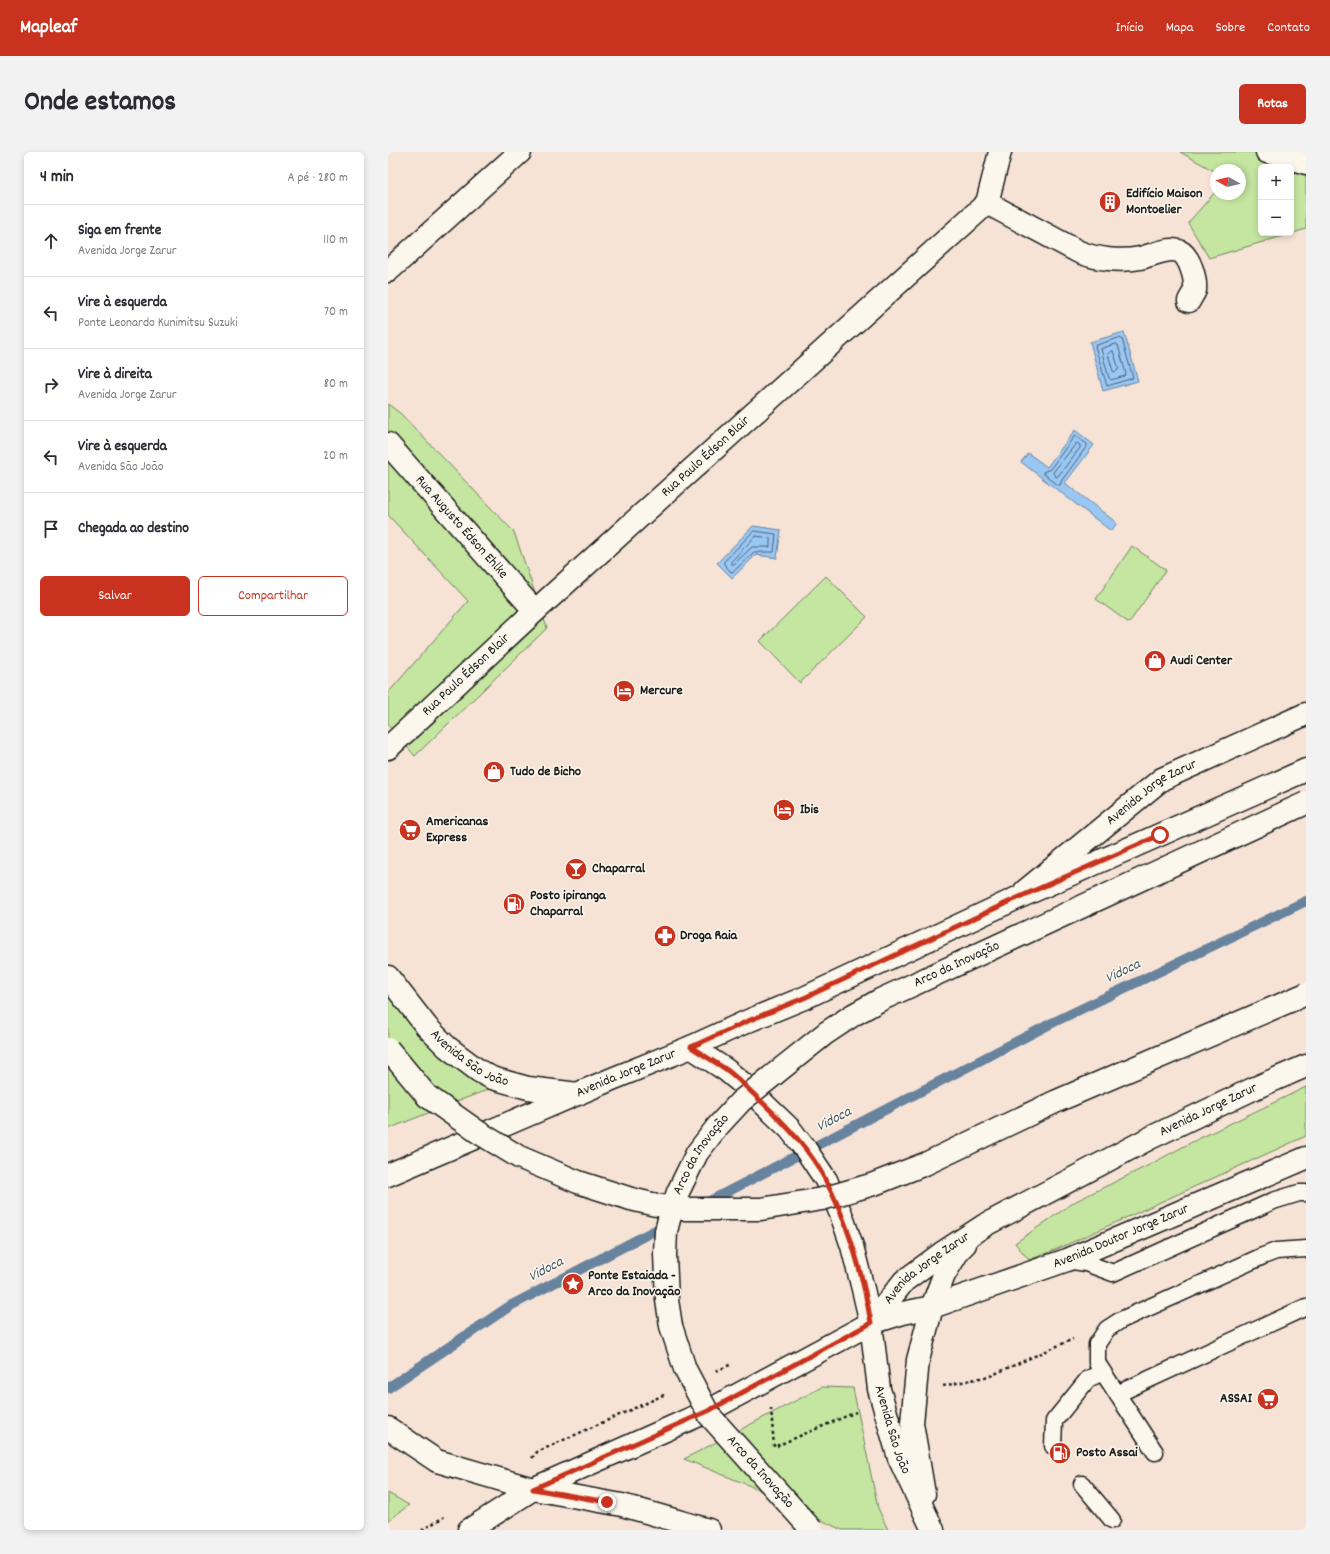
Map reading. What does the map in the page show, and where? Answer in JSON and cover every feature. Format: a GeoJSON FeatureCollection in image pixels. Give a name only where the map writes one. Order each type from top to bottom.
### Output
{"type":"FeatureCollection","features":[{"type":"Feature","properties":{"kind":"main road"},"geometry":{"type":"LineString","coordinates":[[388,271],[520,152]]}},
{"type":"Feature","properties":{"kind":"main road"},"geometry":{"type":"LineString","coordinates":[[1000,152],[988,203],[1091,257],[1121,259],[1138,258],[1169,250],[1179,251],[1186,256],[1194,281],[1195,290],[1189,301]]}},
{"type":"Feature","properties":{"kind":"main road"},"geometry":{"type":"LineString","coordinates":[[1267,152],[1306,163]]}},
{"type":"Feature","properties":{"kind":"main road","name":"Rua Paulo Édson Blair"},"geometry":{"type":"LineString","coordinates":[[388,748],[535,611],[988,203]]}},
{"type":"Feature","properties":{"kind":"main road","name":"Rua Augusto Édson Ehlke"},"geometry":{"type":"LineString","coordinates":[[388,444],[535,611]]}},
{"type":"Feature","properties":{"kind":"main road","name":"Avenida Jorge Zarur"},"geometry":{"type":"LineString","coordinates":[[1015,899],[1162,779],[1306,714]]}},
{"type":"Feature","properties":{"kind":"main road","name":"Avenida Jorge Zarur"},"geometry":{"type":"LineString","coordinates":[[388,1175],[804,998],[1015,899],[1306,770]]}},
{"type":"Feature","properties":{"kind":"main road","name":"Arco da Inovação"},"geometry":{"type":"LineString","coordinates":[[812,1530],[709,1415],[685,1369],[677,1347],[671,1326],[667,1300],[665,1254],[666,1231],[678,1192],[696,1153],[741,1101],[826,1033],[852,1015],[880,1000],[1306,804]]}},
{"type":"Feature","properties":{"kind":"main road","name":"Avenida São João"},"geometry":{"type":"LineString","coordinates":[[388,977],[427,1027],[447,1047],[479,1071],[492,1078],[528,1088],[578,1094]]}},
{"type":"Feature","properties":{"kind":"main road","name":"Arco da Inovação"},"geometry":{"type":"LineString","coordinates":[[388,1049],[428,1096],[478,1132],[519,1157],[578,1182],[631,1199],[656,1205],[682,1209],[761,1209],[822,1199],[874,1184],[925,1164],[1057,1101],[1306,994]]}},
{"type":"Feature","properties":{"kind":"main road","name":"Avenida São João"},"geometry":{"type":"LineString","coordinates":[[691,1047],[726,1070],[743,1084],[790,1129],[826,1180],[841,1214],[852,1246],[869,1315],[879,1389],[899,1458],[931,1526]]}},
{"type":"Feature","properties":{"kind":"main road","name":"Avenida Jorge Zarur"},"geometry":{"type":"LineString","coordinates":[[469,1530],[533,1489],[708,1411],[869,1315],[904,1281],[942,1253],[985,1225],[1150,1138],[1306,1066]]}},
{"type":"Feature","properties":{"kind":"main road","name":"Avenida Doutor Jorge Zarur"},"geometry":{"type":"LineString","coordinates":[[869,1315],[903,1313],[932,1307],[1068,1260],[1306,1158]]}},
{"type":"Feature","properties":{"kind":"main road"},"geometry":{"type":"LineString","coordinates":[[931,1526],[912,1423],[918,1360],[932,1307],[944,1275],[959,1250],[985,1225]]}},
{"type":"Feature","properties":{"kind":"main road"},"geometry":{"type":"LineString","coordinates":[[388,1428],[436,1461],[533,1489],[622,1505],[709,1530]]}},
{"type":"Feature","properties":{"kind":"lane"},"geometry":{"type":"LineString","coordinates":[[1068,1260],[1086,1263],[1113,1273],[1273,1201],[1299,1193],[1306,1193]]}},
{"type":"Feature","properties":{"kind":"lane"},"geometry":{"type":"LineString","coordinates":[[1155,1452],[1097,1363],[1097,1344],[1107,1329],[1121,1320],[1263,1256],[1276,1251],[1306,1249]]}},
{"type":"Feature","properties":{"kind":"lane"},"geometry":{"type":"LineString","coordinates":[[1117,1394],[1306,1306]]}},
{"type":"Feature","properties":{"kind":"lane"},"geometry":{"type":"LineString","coordinates":[[1053,1446],[1054,1421],[1088,1379],[1103,1372]]}},
{"type":"Feature","properties":{"kind":"lane"},"geometry":{"type":"LineString","coordinates":[[1082,1484],[1112,1520]]}},
{"type":"Feature","properties":{"kind":"green space"},"geometry":{"type":"Polygon","coordinates":[[[1180,152],[1306,152],[1306,229],[1294,233],[1294,164],[1258,164],[1258,236],[1283,236],[1209,258],[1188,223],[1210,198],[1210,200],[1246,200],[1246,164],[1210,164],[1210,169],[1180,152]]]}},
{"type":"Feature","properties":{"kind":"green space"},"geometry":{"type":"Polygon","coordinates":[[[388,404],[401,414],[514,532],[547,628],[415,756],[388,725],[388,693],[468,601],[388,515],[388,404]]]}},
{"type":"Feature","properties":{"kind":"green space"},"geometry":{"type":"Polygon","coordinates":[[[1132,546],[1166,570],[1129,623],[1096,599],[1132,546]]]}},
{"type":"Feature","properties":{"kind":"green space"},"geometry":{"type":"Polygon","coordinates":[[[826,576],[867,617],[800,683],[760,641],[826,576]]]}},
{"type":"Feature","properties":{"kind":"green space"},"geometry":{"type":"Polygon","coordinates":[[[388,995],[434,1048],[489,1089],[388,1129],[388,995]]]}},
{"type":"Feature","properties":{"kind":"green space"},"geometry":{"type":"Polygon","coordinates":[[[1306,1087],[1306,1136],[1055,1250],[1029,1260],[1015,1243],[1076,1201],[1192,1142],[1306,1087]]]}},
{"type":"Feature","properties":{"kind":"green space"},"geometry":{"type":"Polygon","coordinates":[[[822,1387],[853,1388],[878,1508],[888,1530],[842,1530],[753,1487],[684,1459],[822,1387]]]}},
{"type":"Feature","properties":{"kind":"green space"},"geometry":{"type":"Polygon","coordinates":[[[388,1493],[409,1505],[388,1521],[388,1493]]]}},
{"type":"Feature","properties":{"kind":"water"},"geometry":{"type":"Polygon","coordinates":[[[1124,332],[1138,381],[1103,391],[1090,342],[1124,332]]]}},
{"type":"Feature","properties":{"kind":"water"},"geometry":{"type":"Polygon","coordinates":[[[1075,430],[1094,445],[1065,483],[1117,523],[1111,531],[1021,462],[1028,453],[1047,467],[1075,430]]]}},
{"type":"Feature","properties":{"kind":"water"},"geometry":{"type":"Polygon","coordinates":[[[753,526],[781,530],[777,558],[756,555],[732,578],[717,563],[753,526]]]}},
{"type":"Feature","properties":{"kind":"waterway","name":"Vidoca"},"geometry":{"type":"LineString","coordinates":[[704,1204],[1054,1022],[1306,901]]}},
{"type":"Feature","properties":{"kind":"waterway","name":"Vidoca"},"geometry":{"type":"LineString","coordinates":[[388,1388],[510,1306],[667,1224]]}},
{"type":"Feature","properties":{"kind":"place","name":"Edifício Maison Montoelier"},"geometry":{"type":"Point","coordinates":[1110,202]}},
{"type":"Feature","properties":{"kind":"place","name":"Audi Center"},"geometry":{"type":"Point","coordinates":[1155,661]}},
{"type":"Feature","properties":{"kind":"place","name":"Mercure"},"geometry":{"type":"Point","coordinates":[624,691]}},
{"type":"Feature","properties":{"kind":"place","name":"Tudo de Bicho"},"geometry":{"type":"Point","coordinates":[494,772]}},
{"type":"Feature","properties":{"kind":"place","name":"Ibis"},"geometry":{"type":"Point","coordinates":[784,810]}},
{"type":"Feature","properties":{"kind":"place","name":"Americanas Express"},"geometry":{"type":"Point","coordinates":[410,830]}},
{"type":"Feature","properties":{"kind":"place","name":"Chaparral"},"geometry":{"type":"Point","coordinates":[576,869]}},
{"type":"Feature","properties":{"kind":"place","name":"Posto ipiranga Chaparral"},"geometry":{"type":"Point","coordinates":[514,904]}},
{"type":"Feature","properties":{"kind":"place","name":"Droga Raia"},"geometry":{"type":"Point","coordinates":[665,936]}},
{"type":"Feature","properties":{"kind":"place","name":"Ponte Estaiada - Arco da Inovação"},"geometry":{"type":"Point","coordinates":[573,1284]}},
{"type":"Feature","properties":{"kind":"place","name":"ASSAI"},"geometry":{"type":"Point","coordinates":[1268,1399]}},
{"type":"Feature","properties":{"kind":"place","name":"Posto Assai"},"geometry":{"type":"Point","coordinates":[1060,1453]}},
{"type":"Feature","properties":{"kind":"route"},"geometry":{"type":"LineString","coordinates":[[607,1502],[533,1489],[708,1411],[871,1323],[852,1246],[841,1214],[826,1180],[813,1160],[790,1129],[743,1084],[726,1070],[691,1047],[804,998],[1015,899],[1160,835]]}}]}
